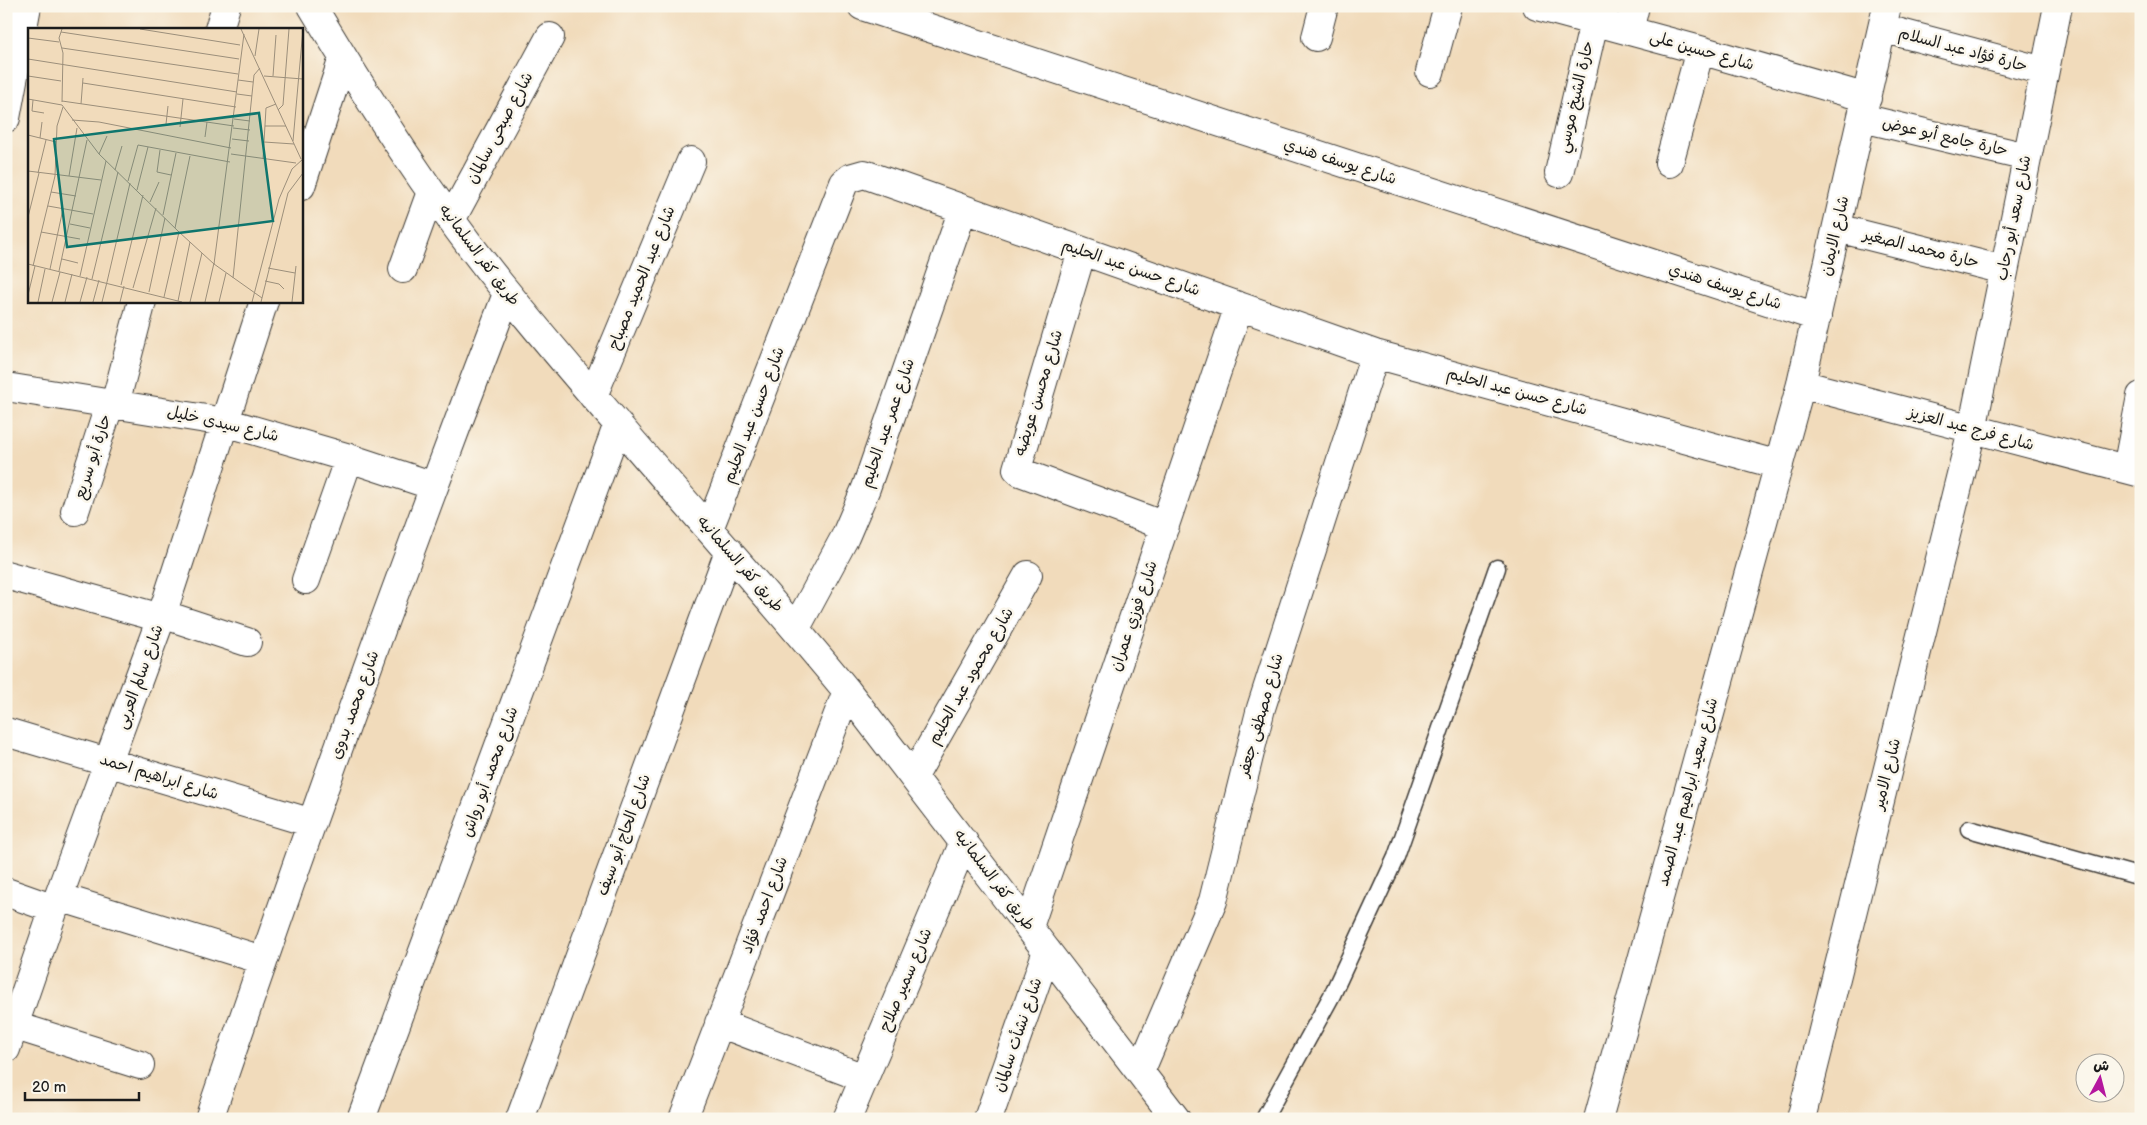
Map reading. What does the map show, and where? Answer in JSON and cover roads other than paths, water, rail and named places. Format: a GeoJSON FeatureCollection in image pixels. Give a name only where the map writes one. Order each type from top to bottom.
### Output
{"type":"FeatureCollection","features":[{"type":"Feature","properties":{"kind":"street"},"geometry":{"type":"LineString","coordinates":[[6,118],[14,34],[27,6]]}},
{"type":"Feature","properties":{"kind":"street"},"geometry":{"type":"LineString","coordinates":[[219,28],[226,6]]}},
{"type":"Feature","properties":{"kind":"street","name":"طريق كفر السلمانيه"},"geometry":{"type":"LineString","coordinates":[[312,6],[343,58],[431,192],[507,294],[593,396],[796,628],[848,691],[1140,1072],[1172,1117]]}},
{"type":"Feature","properties":{"kind":"street","name":"شارع يوسف هندي"},"geometry":{"type":"LineString","coordinates":[[862,6],[1817,317]]}},
{"type":"Feature","properties":{"kind":"street"},"geometry":{"type":"LineString","coordinates":[[1316,37],[1324,6]]}},
{"type":"Feature","properties":{"kind":"street"},"geometry":{"type":"LineString","coordinates":[[1430,72],[1448,6]]}},
{"type":"Feature","properties":{"kind":"street","name":"شارع حسين على"},"geometry":{"type":"LineString","coordinates":[[1537,6],[1594,22],[1632,19],[1700,50],[1865,108]]}},
{"type":"Feature","properties":{"kind":"street","name":"شارع سعد أبو رحاب"},"geometry":{"type":"LineString","coordinates":[[1972,430],[2058,6]]}},
{"type":"Feature","properties":{"kind":"street","name":"شارع الايمان"},"geometry":{"type":"LineString","coordinates":[[1779,465],[1817,317],[1885,17]]}},
{"type":"Feature","properties":{"kind":"street","name":"حارة فؤاد عبد السلام"},"geometry":{"type":"LineString","coordinates":[[1885,17],[2044,71]]}},
{"type":"Feature","properties":{"kind":"street","name":"حارة الشيخ موسي"},"geometry":{"type":"LineString","coordinates":[[1559,173],[1594,22]]}},
{"type":"Feature","properties":{"kind":"street","name":"شارع صبحى سالمان"},"geometry":{"type":"LineString","coordinates":[[451,220],[550,37]]}},
{"type":"Feature","properties":{"kind":"street"},"geometry":{"type":"LineString","coordinates":[[1669,163],[1700,50]]}},
{"type":"Feature","properties":{"kind":"street"},"geometry":{"type":"LineString","coordinates":[[302,183],[343,58]]}},
{"type":"Feature","properties":{"kind":"street","name":"حارة جامع أبو عوض"},"geometry":{"type":"LineString","coordinates":[[1865,108],[2027,157]]}},
{"type":"Feature","properties":{"kind":"street","name":"شارع عبد الحميد مصباح"},"geometry":{"type":"LineString","coordinates":[[593,396],[691,161]]}},
{"type":"Feature","properties":{"kind":"street","name":"شارع حسن عبد الحليم"},"geometry":{"type":"LineString","coordinates":[[709,529],[844,184],[850,178],[864,174],[1376,354],[1779,465]]}},
{"type":"Feature","properties":{"kind":"street"},"geometry":{"type":"LineString","coordinates":[[403,269],[431,192]]}},
{"type":"Feature","properties":{"kind":"street","name":"شارع عمر عبد الحليم"},"geometry":{"type":"LineString","coordinates":[[796,628],[845,536],[866,488],[963,209]]}},
{"type":"Feature","properties":{"kind":"street","name":"حارة محمد الصغير"},"geometry":{"type":"LineString","coordinates":[[1837,228],[2004,270]]}},
{"type":"Feature","properties":{"kind":"street","name":"شارع محسن عويضه"},"geometry":{"type":"LineString","coordinates":[[1082,251],[1017,469],[1020,472],[1165,526]]}},
{"type":"Feature","properties":{"kind":"street","name":"شارع محمد بدوى"},"geometry":{"type":"LineString","coordinates":[[209,1119],[262,960],[434,486],[507,294]]}},
{"type":"Feature","properties":{"kind":"street","name":"حارة أبو سريع"},"geometry":{"type":"LineString","coordinates":[[75,511],[112,403],[142,302]]}},
{"type":"Feature","properties":{"kind":"street","name":"شارع سالم العربى"},"geometry":{"type":"LineString","coordinates":[[9,1032],[162,616],[264,302]]}},
{"type":"Feature","properties":{"kind":"street","name":"شارع فوزي عمران"},"geometry":{"type":"LineString","coordinates":[[1029,927],[1239,306]]}},
{"type":"Feature","properties":{"kind":"street","name":"شارع مصطفى جعفر"},"geometry":{"type":"LineString","coordinates":[[1140,1072],[1212,902],[1261,708],[1376,354]]}},
{"type":"Feature","properties":{"kind":"street","name":"شارع فرج عبد العزيز"},"geometry":{"type":"LineString","coordinates":[[1801,384],[2134,471]]}},
{"type":"Feature","properties":{"kind":"street","name":"شارع سيدى خليل"},"geometry":{"type":"LineString","coordinates":[[6,388],[225,422],[348,458],[434,486]]}},
{"type":"Feature","properties":{"kind":"street"},"geometry":{"type":"LineString","coordinates":[[2134,471],[2141,396]]}},
{"type":"Feature","properties":{"kind":"street","name":"شارع محمد أبو رواش"},"geometry":{"type":"LineString","coordinates":[[361,1119],[618,424]]}},
{"type":"Feature","properties":{"kind":"street","name":"شارع الامير"},"geometry":{"type":"LineString","coordinates":[[1801,1119],[1972,430]]}},
{"type":"Feature","properties":{"kind":"street"},"geometry":{"type":"LineString","coordinates":[[306,580],[348,458]]}},
{"type":"Feature","properties":{"kind":"street","name":"شارع سعيد ابراهيم عبد الصمد"},"geometry":{"type":"LineString","coordinates":[[1598,1119],[1779,465]]}},
{"type":"Feature","properties":{"kind":"street","name":"شارع الحاج أبو سيف"},"geometry":{"type":"LineString","coordinates":[[520,1119],[729,552]]}},
{"type":"Feature","properties":{"kind":"street"},"geometry":{"type":"LineString","coordinates":[[6,575],[162,616],[247,642]]}},
{"type":"Feature","properties":{"kind":"street","name":"شارع محمود عبد الحليم"},"geometry":{"type":"LineString","coordinates":[[914,776],[1028,575]]}},
{"type":"Feature","properties":{"kind":"street","name":"شارع احمد فؤاد"},"geometry":{"type":"LineString","coordinates":[[683,1119],[848,691]]}},
{"type":"Feature","properties":{"kind":"street","name":"شارع ابراهيم احمد"},"geometry":{"type":"LineString","coordinates":[[6,732],[312,823]]}},
{"type":"Feature","properties":{"kind":"street","name":"شارع سمير صلاح"},"geometry":{"type":"LineString","coordinates":[[847,1119],[964,842]]}},
{"type":"Feature","properties":{"kind":"street"},"geometry":{"type":"LineString","coordinates":[[6,892],[57,903],[262,960]]}},
{"type":"Feature","properties":{"kind":"street","name":"شارع نشأت سالمان"},"geometry":{"type":"LineString","coordinates":[[988,1119],[1047,951]]}},
{"type":"Feature","properties":{"kind":"street"},"geometry":{"type":"LineString","coordinates":[[719,1023],[864,1078]]}},
{"type":"Feature","properties":{"kind":"street"},"geometry":{"type":"LineString","coordinates":[[9,1032],[140,1066]]}},
{"type":"Feature","properties":{"kind":"lane"},"geometry":{"type":"LineString","coordinates":[[1264,1119],[1332,995],[1396,857],[1497,568]]}},
{"type":"Feature","properties":{"kind":"lane"},"geometry":{"type":"LineString","coordinates":[[1968,829],[2141,877]]}}]}
